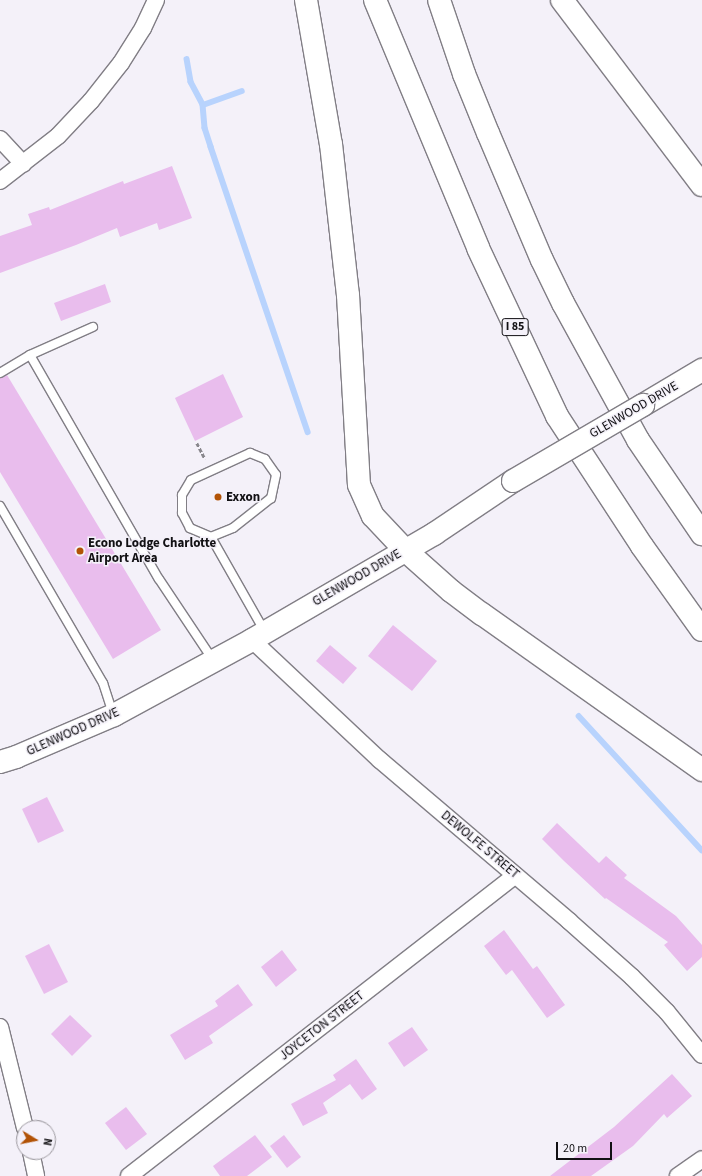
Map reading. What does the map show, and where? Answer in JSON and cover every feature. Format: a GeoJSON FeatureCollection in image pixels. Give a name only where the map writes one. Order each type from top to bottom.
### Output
{"type":"FeatureCollection","features":[{"type":"Feature","properties":{"kind":"main road"},"geometry":{"type":"LineString","coordinates":[[306,0],[332,144],[348,295],[359,485],[373,516],[405,550],[451,591],[503,630],[640,724],[702,770]]}},
{"type":"Feature","properties":{"kind":"main road","name":"I 85"},"geometry":{"type":"LineString","coordinates":[[375,0],[478,248],[557,416],[642,546],[702,630]]}},
{"type":"Feature","properties":{"kind":"main road"},"geometry":{"type":"LineString","coordinates":[[439,0],[488,133],[542,260],[563,303],[638,440],[702,534]]}},
{"type":"Feature","properties":{"kind":"main road"},"geometry":{"type":"LineString","coordinates":[[562,0],[702,186]]}},
{"type":"Feature","properties":{"kind":"main road","name":"GLENWOOD DRIVE"},"geometry":{"type":"LineString","coordinates":[[0,762],[16,757],[114,715],[258,637],[434,534],[513,481],[700,372]]}},
{"type":"Feature","properties":{"kind":"street"},"geometry":{"type":"LineString","coordinates":[[0,181],[58,136],[91,101],[124,57],[143,28],[156,0]]}},
{"type":"Feature","properties":{"kind":"street"},"geometry":{"type":"LineString","coordinates":[[0,139],[23,164]]}},
{"type":"Feature","properties":{"kind":"street","name":"DEWOLFE STREET"},"geometry":{"type":"LineString","coordinates":[[258,637],[380,760],[632,977],[667,1012],[702,1055]]}},
{"type":"Feature","properties":{"kind":"street","name":"JOYCETON STREET"},"geometry":{"type":"LineString","coordinates":[[129,1176],[515,875]]}},
{"type":"Feature","properties":{"kind":"street"},"geometry":{"type":"LineString","coordinates":[[0,1027],[23,1120]]}},
{"type":"Feature","properties":{"kind":"street"},"geometry":{"type":"LineString","coordinates":[[678,1176],[702,1159]]}},
{"type":"Feature","properties":{"kind":"street"},"geometry":{"type":"LineString","coordinates":[[33,1160],[36,1176]]}},
{"type":"Feature","properties":{"kind":"lane"},"geometry":{"type":"LineString","coordinates":[[0,373],[30,355],[93,327]]}},
{"type":"Feature","properties":{"kind":"lane"},"geometry":{"type":"LineString","coordinates":[[30,355],[159,579],[214,660]]}},
{"type":"Feature","properties":{"kind":"lane"},"geometry":{"type":"LineString","coordinates":[[211,537],[233,528],[271,498],[276,475],[265,459],[250,453],[190,480],[182,495],[182,513],[190,528],[211,537],[258,637]]}},
{"type":"Feature","properties":{"kind":"lane"},"geometry":{"type":"LineString","coordinates":[[0,506],[100,679],[114,715]]}},
{"type":"Feature","properties":{"kind":"path"},"geometry":{"type":"LineString","coordinates":[[197,443],[211,471]]}},
{"type":"Feature","properties":{"kind":"building"},"geometry":{"type":"Polygon","coordinates":[[[172,166],[192,218],[159,230],[157,223],[120,237],[117,228],[0,273],[0,236],[32,225],[28,214],[49,207],[50,210],[123,181],[124,184],[172,166]]]}},
{"type":"Feature","properties":{"kind":"building"},"geometry":{"type":"Polygon","coordinates":[[[105,284],[111,302],[61,321],[54,303],[105,284]]]}},
{"type":"Feature","properties":{"kind":"building"},"geometry":{"type":"Polygon","coordinates":[[[223,374],[243,417],[195,441],[175,398],[223,374]]]}},
{"type":"Feature","properties":{"kind":"building","name":"Econo Lodge Charlotte Airport Area"},"geometry":{"type":"Polygon","coordinates":[[[7,375],[161,630],[113,659],[0,472],[0,378],[7,375]]]}},
{"type":"Feature","properties":{"kind":"building"},"geometry":{"type":"Polygon","coordinates":[[[393,625],[437,661],[412,691],[368,656],[393,625]]]}},
{"type":"Feature","properties":{"kind":"building"},"geometry":{"type":"Polygon","coordinates":[[[330,645],[357,668],[343,684],[316,661],[330,645]]]}},
{"type":"Feature","properties":{"kind":"building"},"geometry":{"type":"Polygon","coordinates":[[[47,797],[64,831],[38,843],[22,809],[47,797]]]}},
{"type":"Feature","properties":{"kind":"building"},"geometry":{"type":"Polygon","coordinates":[[[557,823],[599,863],[606,856],[627,875],[624,878],[676,916],[702,945],[702,957],[687,971],[664,945],[668,942],[606,898],[605,899],[542,839],[557,823]]]}},
{"type":"Feature","properties":{"kind":"building"},"geometry":{"type":"Polygon","coordinates":[[[504,930],[533,969],[537,966],[565,1005],[547,1018],[512,970],[506,975],[484,946],[504,930]]]}},
{"type":"Feature","properties":{"kind":"building"},"geometry":{"type":"Polygon","coordinates":[[[49,944],[68,982],[44,994],[25,956],[49,944]]]}},
{"type":"Feature","properties":{"kind":"building"},"geometry":{"type":"Polygon","coordinates":[[[282,950],[297,970],[276,987],[261,967],[282,950]]]}},
{"type":"Feature","properties":{"kind":"building"},"geometry":{"type":"Polygon","coordinates":[[[238,984],[253,1005],[209,1036],[213,1043],[185,1060],[170,1035],[218,1006],[215,1001],[238,984]]]}},
{"type":"Feature","properties":{"kind":"building"},"geometry":{"type":"Polygon","coordinates":[[[70,1015],[92,1036],[72,1056],[51,1034],[70,1015]]]}},
{"type":"Feature","properties":{"kind":"building"},"geometry":{"type":"Polygon","coordinates":[[[412,1027],[428,1050],[404,1067],[388,1043],[412,1027]]]}},
{"type":"Feature","properties":{"kind":"building"},"geometry":{"type":"Polygon","coordinates":[[[356,1059],[377,1089],[362,1100],[350,1084],[323,1103],[328,1113],[303,1126],[291,1104],[336,1080],[333,1075],[356,1059]]]}},
{"type":"Feature","properties":{"kind":"building"},"geometry":{"type":"Polygon","coordinates":[[[672,1074],[692,1096],[667,1118],[664,1114],[633,1146],[591,1176],[550,1176],[614,1127],[672,1074]]]}},
{"type":"Feature","properties":{"kind":"building"},"geometry":{"type":"Polygon","coordinates":[[[126,1107],[147,1134],[126,1150],[105,1123],[126,1107]]]}},
{"type":"Feature","properties":{"kind":"building"},"geometry":{"type":"Polygon","coordinates":[[[255,1135],[272,1157],[247,1176],[220,1176],[213,1166],[255,1135]]]}},
{"type":"Feature","properties":{"kind":"building"},"geometry":{"type":"Polygon","coordinates":[[[284,1135],[301,1157],[287,1168],[270,1146],[284,1135]]]}},
{"type":"Feature","properties":{"kind":"waterway"},"geometry":{"type":"LineString","coordinates":[[187,59],[191,82],[203,105],[205,128],[211,147],[308,432]]}},
{"type":"Feature","properties":{"kind":"waterway"},"geometry":{"type":"LineString","coordinates":[[203,105],[242,91]]}},
{"type":"Feature","properties":{"kind":"waterway"},"geometry":{"type":"LineString","coordinates":[[579,716],[702,850]]}},
{"type":"Feature","properties":{"kind":"place","name":"Exxon"},"geometry":{"type":"Point","coordinates":[218,497]}},
{"type":"Feature","properties":{"kind":"place","name":"Econo Lodge Charlotte Airport Area"},"geometry":{"type":"Point","coordinates":[80,551]}}]}
